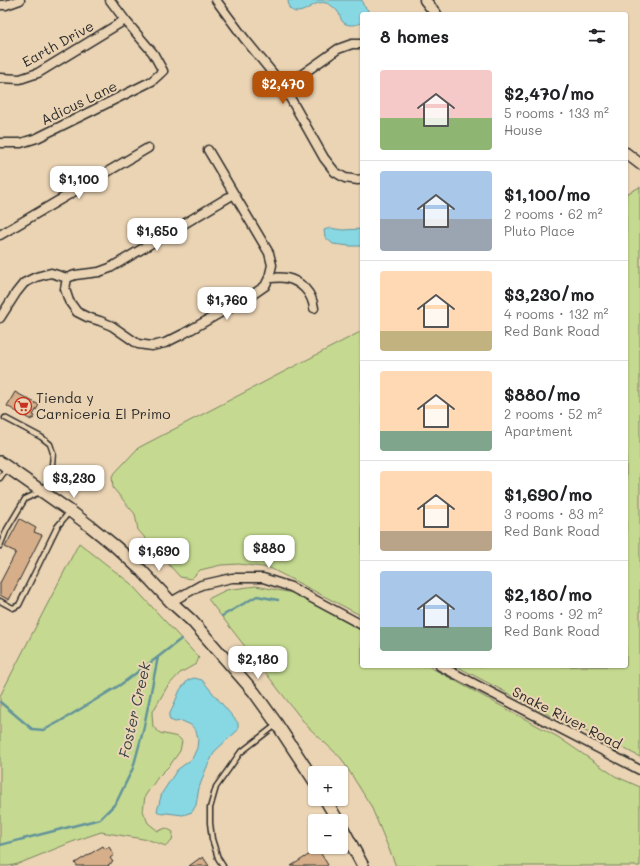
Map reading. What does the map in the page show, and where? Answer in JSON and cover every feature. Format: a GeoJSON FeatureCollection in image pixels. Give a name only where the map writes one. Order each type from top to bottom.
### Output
{"type":"FeatureCollection","features":[{"type":"Feature","properties":{"kind":"main road"},"geometry":{"type":"LineString","coordinates":[[4,465],[70,511],[116,547],[192,621],[254,692],[308,771]]}},
{"type":"Feature","properties":{"kind":"main road"},"geometry":{"type":"LineString","coordinates":[[348,838],[363,866]]}},
{"type":"Feature","properties":{"kind":"street"},"geometry":{"type":"LineString","coordinates":[[0,5],[6,5],[20,0]]}},
{"type":"Feature","properties":{"kind":"street"},"geometry":{"type":"LineString","coordinates":[[110,0],[125,20]]}},
{"type":"Feature","properties":{"kind":"street"},"geometry":{"type":"LineString","coordinates":[[216,0],[244,38],[284,86],[324,158],[335,172],[345,178],[360,180]]}},
{"type":"Feature","properties":{"kind":"street"},"geometry":{"type":"LineString","coordinates":[[425,0],[434,12]]}},
{"type":"Feature","properties":{"kind":"street","name":"Adicus Lane"},"geometry":{"type":"LineString","coordinates":[[0,143],[21,143],[37,138],[152,81],[163,71],[153,53],[125,20]]}},
{"type":"Feature","properties":{"kind":"street","name":"Earth Drive"},"geometry":{"type":"LineString","coordinates":[[0,78],[20,79],[38,73],[125,20]]}},
{"type":"Feature","properties":{"kind":"street"},"geometry":{"type":"LineString","coordinates":[[284,86],[338,49],[352,44],[360,44]]}},
{"type":"Feature","properties":{"kind":"street"},"geometry":{"type":"LineString","coordinates":[[0,235],[148,148]]}},
{"type":"Feature","properties":{"kind":"street"},"geometry":{"type":"LineString","coordinates":[[67,278],[65,289],[69,300],[77,312],[112,326],[138,344],[152,346],[165,344],[252,295],[265,286],[270,278],[272,265],[269,253],[208,150]]}},
{"type":"Feature","properties":{"kind":"street"},"geometry":{"type":"LineString","coordinates":[[628,155],[640,164]]}},
{"type":"Feature","properties":{"kind":"street"},"geometry":{"type":"LineString","coordinates":[[0,318],[24,283],[36,277],[51,273],[67,278],[76,275],[99,272],[110,268],[234,194]]}},
{"type":"Feature","properties":{"kind":"street"},"geometry":{"type":"LineString","coordinates":[[270,278],[284,278],[296,281],[306,289],[313,300],[314,308]]}},
{"type":"Feature","properties":{"kind":"street"},"geometry":{"type":"LineString","coordinates":[[171,602],[202,585],[232,578],[263,578],[291,587],[360,623]]}},
{"type":"Feature","properties":{"kind":"street","name":"Snake River Road"},"geometry":{"type":"LineString","coordinates":[[444,668],[640,770]]}},
{"type":"Feature","properties":{"kind":"lane"},"geometry":{"type":"LineString","coordinates":[[0,546],[7,529],[25,499],[42,491],[48,481],[52,466],[53,453],[50,444],[41,436],[5,418]]}},
{"type":"Feature","properties":{"kind":"lane"},"geometry":{"type":"LineString","coordinates":[[0,478],[4,465]]}},
{"type":"Feature","properties":{"kind":"lane"},"geometry":{"type":"LineString","coordinates":[[0,601],[12,608],[19,605],[57,527],[70,511]]}},
{"type":"Feature","properties":{"kind":"lane"},"geometry":{"type":"LineString","coordinates":[[223,866],[218,858],[214,846],[210,823],[210,808],[216,787],[240,752],[277,724]]}},
{"type":"Feature","properties":{"kind":"green space"},"geometry":{"type":"Polygon","coordinates":[[[640,187],[640,757],[549,715],[460,668],[628,668],[628,193],[640,187]]]}},
{"type":"Feature","properties":{"kind":"green space"},"geometry":{"type":"Polygon","coordinates":[[[360,332],[360,615],[270,568],[239,564],[221,565],[200,570],[191,579],[180,577],[138,530],[135,514],[113,488],[112,476],[138,448],[360,332]]]}},
{"type":"Feature","properties":{"kind":"green space"},"geometry":{"type":"Polygon","coordinates":[[[79,543],[130,583],[199,658],[196,664],[180,673],[167,687],[152,713],[153,727],[160,733],[178,737],[182,741],[180,751],[170,765],[158,777],[145,796],[143,811],[148,823],[158,831],[166,828],[173,832],[172,841],[166,846],[149,840],[101,832],[18,864],[0,866],[0,696],[79,543]]]}},
{"type":"Feature","properties":{"kind":"green space"},"geometry":{"type":"Polygon","coordinates":[[[256,586],[293,593],[360,630],[360,668],[432,668],[558,737],[615,776],[640,787],[640,866],[396,866],[371,806],[348,769],[348,766],[346,766],[341,758],[307,726],[208,599],[226,590],[256,586]]]}},
{"type":"Feature","properties":{"kind":"water"},"geometry":{"type":"Polygon","coordinates":[[[362,0],[363,5],[368,12],[360,12],[360,24],[349,25],[342,21],[337,11],[328,4],[318,3],[296,12],[289,8],[288,1],[362,0]]]}},
{"type":"Feature","properties":{"kind":"water"},"geometry":{"type":"Polygon","coordinates":[[[330,228],[342,230],[360,229],[360,246],[333,244],[325,237],[324,230],[330,228]]]}},
{"type":"Feature","properties":{"kind":"water"},"geometry":{"type":"Polygon","coordinates":[[[194,678],[202,680],[238,723],[238,730],[215,751],[206,769],[199,788],[196,805],[192,812],[183,815],[167,813],[162,814],[157,811],[162,793],[177,770],[192,759],[197,748],[198,739],[196,731],[191,725],[182,721],[175,722],[170,720],[169,716],[180,690],[188,680],[194,678]]]}},
{"type":"Feature","properties":{"kind":"building","name":"Tienda y Carniceria El Primo"},"geometry":{"type":"Polygon","coordinates":[[[15,392],[39,405],[33,415],[35,416],[33,419],[31,418],[31,420],[7,406],[15,392]]]}},
{"type":"Feature","properties":{"kind":"building"},"geometry":{"type":"Polygon","coordinates":[[[20,519],[36,528],[34,532],[42,535],[9,600],[0,595],[0,583],[16,552],[5,547],[20,519]]]}},
{"type":"Feature","properties":{"kind":"building"},"geometry":{"type":"Polygon","coordinates":[[[103,846],[105,849],[109,847],[114,855],[110,858],[113,862],[108,865],[109,866],[77,866],[75,863],[103,846]]]}},
{"type":"Feature","properties":{"kind":"building"},"geometry":{"type":"Polygon","coordinates":[[[310,854],[321,854],[328,865],[326,866],[291,866],[310,854]]]}},
{"type":"Feature","properties":{"kind":"building"},"geometry":{"type":"Polygon","coordinates":[[[203,857],[209,866],[189,866],[200,858],[203,857]]]}},
{"type":"Feature","properties":{"kind":"waterway"},"geometry":{"type":"LineString","coordinates":[[222,616],[257,596],[278,600]]}},
{"type":"Feature","properties":{"kind":"waterway","name":"Foster Creek"},"geometry":{"type":"LineString","coordinates":[[0,702],[32,729],[44,730],[120,685],[181,639]]}},
{"type":"Feature","properties":{"kind":"waterway","name":"Foster Creek"},"geometry":{"type":"LineString","coordinates":[[0,845],[100,819],[116,803],[133,768],[143,731],[158,657]]}},
{"type":"Feature","properties":{"kind":"place","name":"Tienda y Carniceria El Primo"},"geometry":{"type":"Point","coordinates":[23,406]}}]}
